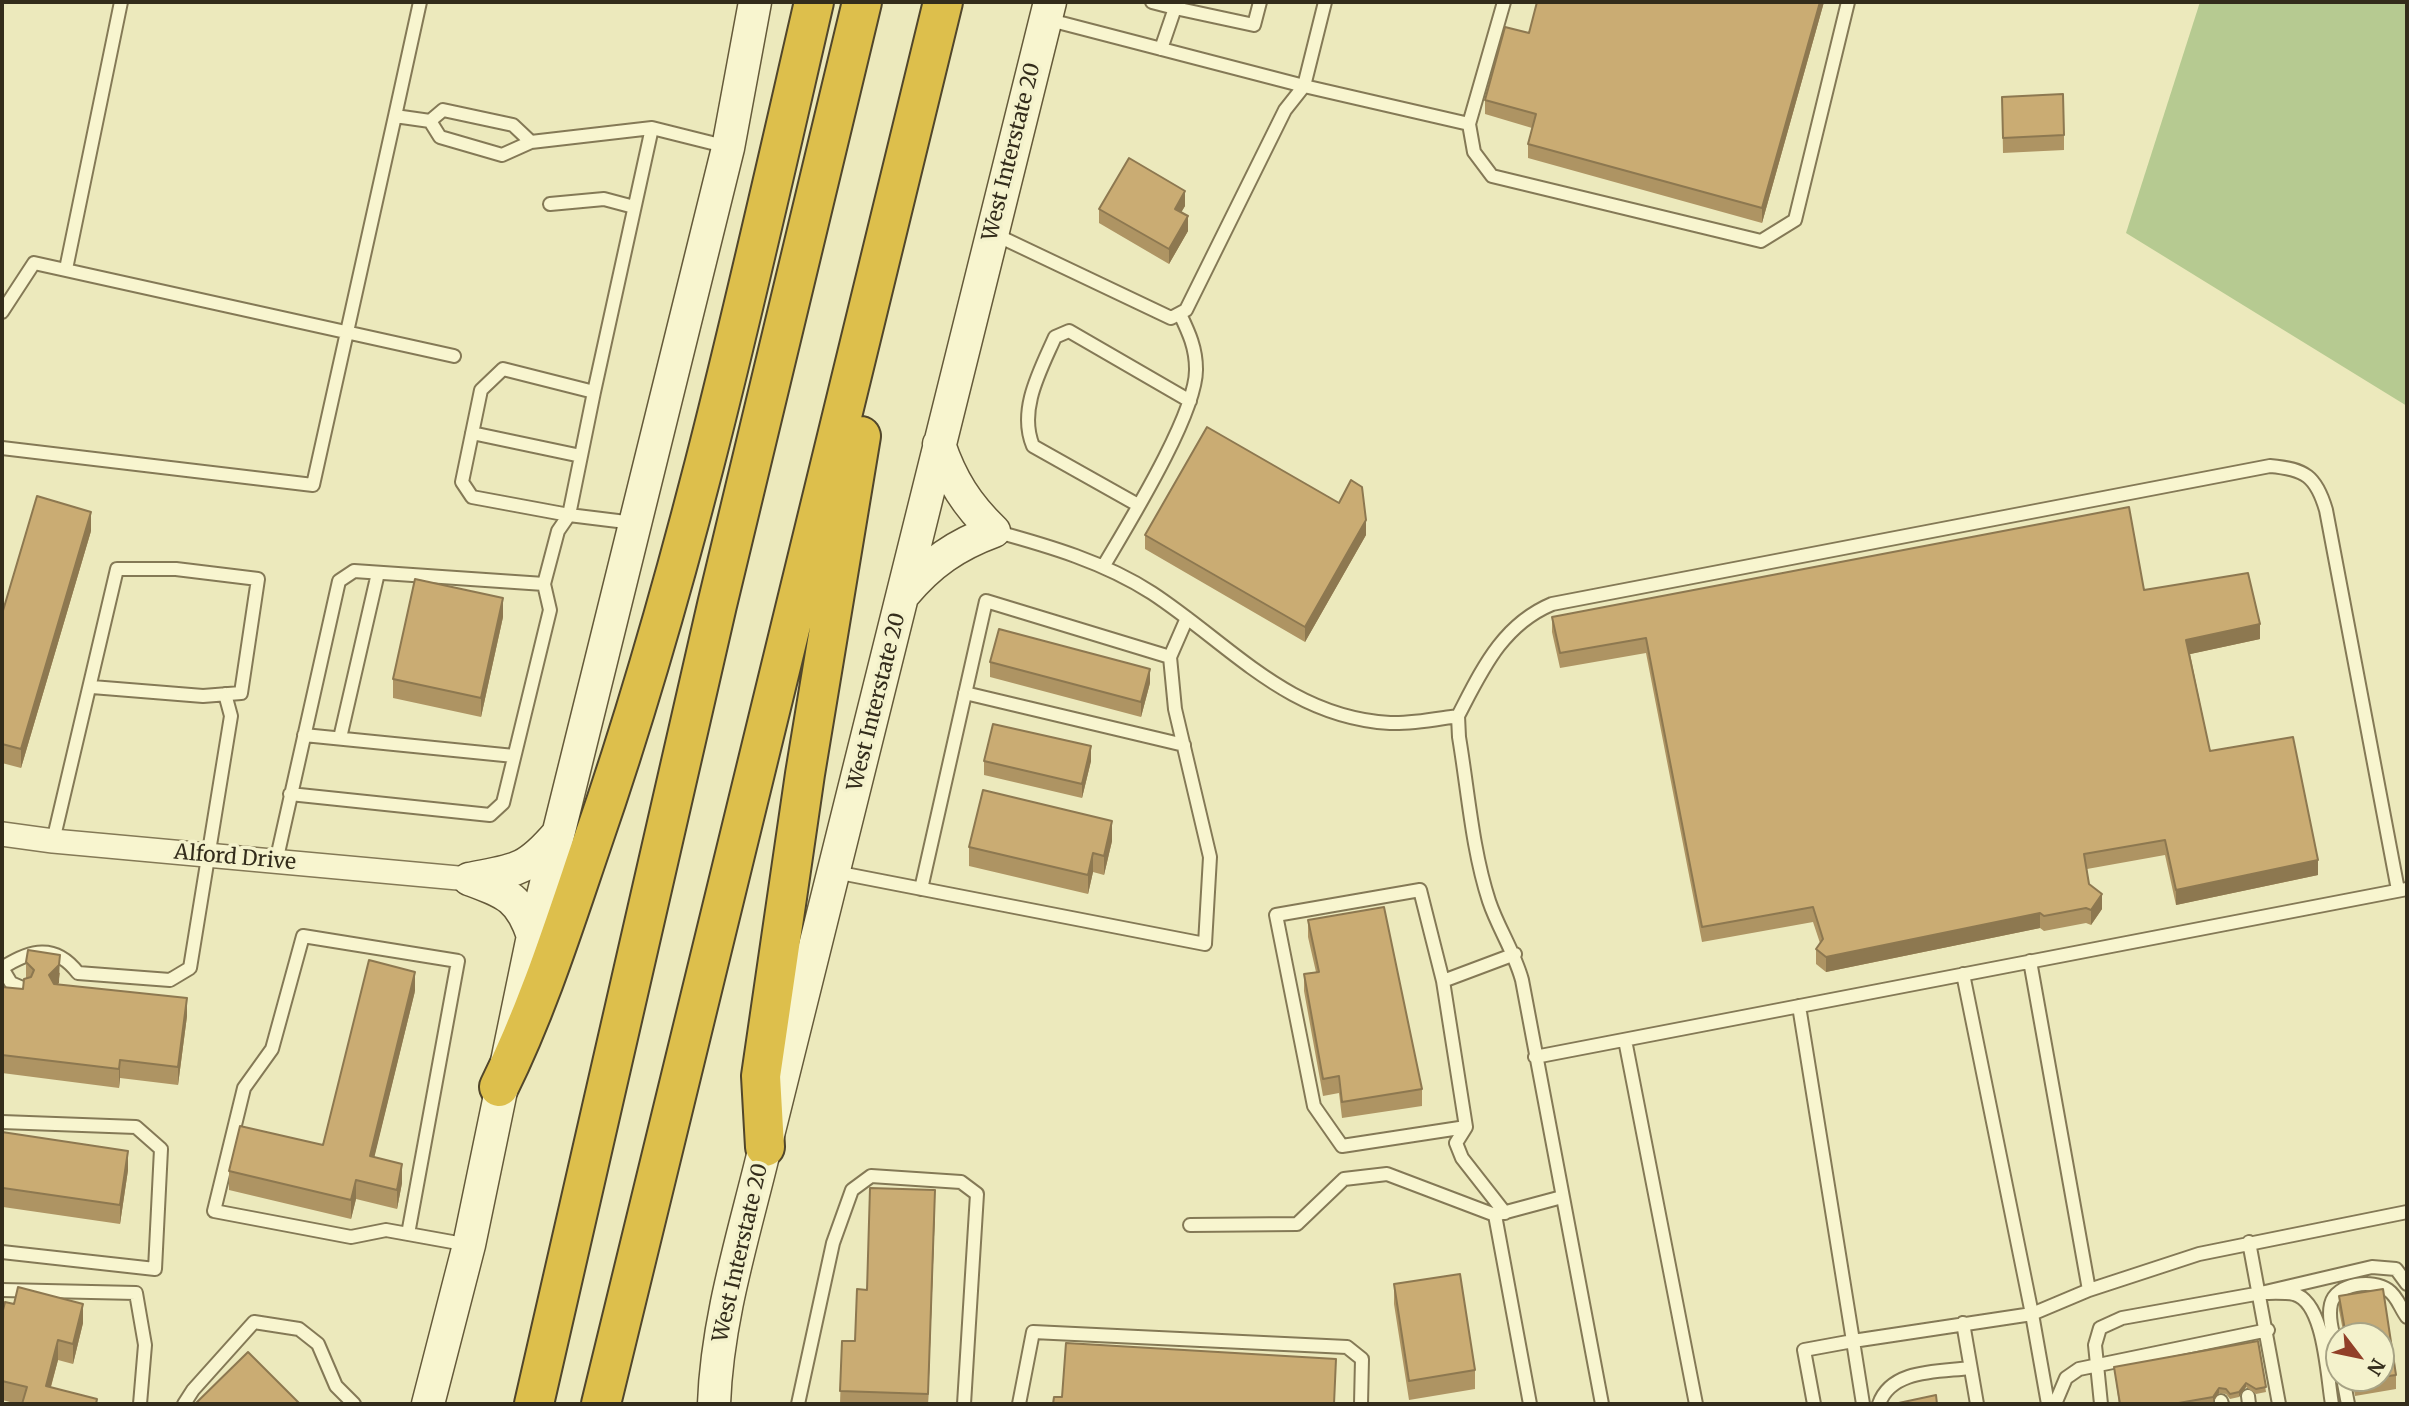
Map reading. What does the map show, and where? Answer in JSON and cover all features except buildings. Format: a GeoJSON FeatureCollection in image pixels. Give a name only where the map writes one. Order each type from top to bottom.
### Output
{"type":"FeatureCollection","features":[{"type":"Feature","properties":{"kind":"highway"},"geometry":{"type":"LineString","coordinates":[[499,1087],[529,1026],[633,722],[718,410],[814,2]]}},
{"type":"Feature","properties":{"kind":"highway"},"geometry":{"type":"LineString","coordinates":[[534,1404],[721,592],[862,2]]}},
{"type":"Feature","properties":{"kind":"highway"},"geometry":{"type":"LineString","coordinates":[[601,1404],[943,2]]}},
{"type":"Feature","properties":{"kind":"highway"},"geometry":{"type":"LineString","coordinates":[[765,1147],[761,1076],[805,774],[858,456],[896,277],[889,223]]}},
{"type":"Feature","properties":{"kind":"main road"},"geometry":{"type":"LineString","coordinates":[[428,1404],[469,1245],[499,1087],[533,936],[728,148],[755,2]]}},
{"type":"Feature","properties":{"kind":"main road","name":"West Interstate 20"},"geometry":{"type":"LineString","coordinates":[[714,1404],[715,1374],[725,1317],[765,1147],[1048,10]]}},
{"type":"Feature","properties":{"kind":"main road"},"geometry":{"type":"LineString","coordinates":[[903,595],[925,569],[951,549],[994,531],[961,494],[949,473],[939,444]]}},
{"type":"Feature","properties":{"kind":"main road"},"geometry":{"type":"LineString","coordinates":[[469,879],[515,871],[529,865],[558,834]]}},
{"type":"Feature","properties":{"kind":"main road"},"geometry":{"type":"LineString","coordinates":[[469,879],[518,903],[533,936]]}},
{"type":"Feature","properties":{"kind":"street","name":"Alford Drive"},"geometry":{"type":"LineString","coordinates":[[2,834],[469,879]]}},
{"type":"Feature","properties":{"kind":"lane"},"geometry":{"type":"LineString","coordinates":[[66,269],[121,2]]}},
{"type":"Feature","properties":{"kind":"lane"},"geometry":{"type":"LineString","coordinates":[[2,449],[313,485],[419,2]]}},
{"type":"Feature","properties":{"kind":"lane"},"geometry":{"type":"LineString","coordinates":[[1152,2],[1254,25],[1260,2]]}},
{"type":"Feature","properties":{"kind":"lane"},"geometry":{"type":"LineString","coordinates":[[992,233],[1171,318],[1186,310],[1285,110],[1304,86],[1325,2]]}},
{"type":"Feature","properties":{"kind":"lane"},"geometry":{"type":"LineString","coordinates":[[1504,2],[1469,124],[1474,152],[1492,176],[1761,241],[1795,220],[1848,2]]}},
{"type":"Feature","properties":{"kind":"lane"},"geometry":{"type":"LineString","coordinates":[[1161,49],[1175,8]]}},
{"type":"Feature","properties":{"kind":"lane"},"geometry":{"type":"LineString","coordinates":[[1048,10],[1161,49],[1304,86],[1469,124]]}},
{"type":"Feature","properties":{"kind":"lane"},"geometry":{"type":"LineString","coordinates":[[430,121],[443,110],[513,125],[531,142]]}},
{"type":"Feature","properties":{"kind":"lane"},"geometry":{"type":"LineString","coordinates":[[395,116],[430,121],[440,136],[502,155],[531,142],[652,128],[728,148]]}},
{"type":"Feature","properties":{"kind":"lane"},"geometry":{"type":"LineString","coordinates":[[290,794],[490,815],[503,803],[550,610],[544,584],[558,531],[569,515],[652,128]]}},
{"type":"Feature","properties":{"kind":"lane"},"geometry":{"type":"LineString","coordinates":[[550,204],[604,199],[634,207]]}},
{"type":"Feature","properties":{"kind":"lane"},"geometry":{"type":"LineString","coordinates":[[2,312],[34,264],[454,356]]}},
{"type":"Feature","properties":{"kind":"lane"},"geometry":{"type":"LineString","coordinates":[[1104,568],[1190,401],[1196,372],[1194,343],[1180,314]]}},
{"type":"Feature","properties":{"kind":"lane"},"geometry":{"type":"LineString","coordinates":[[1138,505],[1033,446],[1026,429],[1032,388],[1055,337],[1069,331],[1190,401]]}},
{"type":"Feature","properties":{"kind":"lane"},"geometry":{"type":"LineString","coordinates":[[594,392],[503,369],[481,390],[462,482],[472,497],[569,515],[636,523]]}},
{"type":"Feature","properties":{"kind":"lane"},"geometry":{"type":"LineString","coordinates":[[472,433],[580,456]]}},
{"type":"Feature","properties":{"kind":"lane"},"geometry":{"type":"LineString","coordinates":[[1535,1056],[2403,890],[2320,489],[2309,477],[2293,468],[2270,466],[1552,604],[1528,614],[1493,651],[1458,716],[1459,737],[1489,904],[1515,954],[1602,1404]]}},
{"type":"Feature","properties":{"kind":"lane"},"geometry":{"type":"LineString","coordinates":[[994,531],[1054,548],[1104,568],[1151,592],[1275,686],[1312,706],[1366,721],[1392,723],[1458,716]]}},
{"type":"Feature","properties":{"kind":"lane"},"geometry":{"type":"LineString","coordinates":[[54,841],[92,687],[117,569],[176,569],[258,579],[241,693],[204,696],[92,687]]}},
{"type":"Feature","properties":{"kind":"lane"},"geometry":{"type":"LineString","coordinates":[[276,862],[339,581],[354,571],[544,584]]}},
{"type":"Feature","properties":{"kind":"lane"},"geometry":{"type":"LineString","coordinates":[[340,738],[378,573]]}},
{"type":"Feature","properties":{"kind":"lane"},"geometry":{"type":"LineString","coordinates":[[921,889],[986,601],[1170,657]]}},
{"type":"Feature","properties":{"kind":"lane"},"geometry":{"type":"LineString","coordinates":[[835,872],[1205,944],[1210,858],[1175,709],[1170,657],[1187,618]]}},
{"type":"Feature","properties":{"kind":"lane"},"geometry":{"type":"LineString","coordinates":[[965,693],[1184,745]]}},
{"type":"Feature","properties":{"kind":"lane"},"geometry":{"type":"LineString","coordinates":[[25,989],[11,983],[2,968],[16,957],[51,952],[70,962],[77,979],[170,980],[190,968],[211,856],[231,716],[225,694]]}},
{"type":"Feature","properties":{"kind":"lane"},"geometry":{"type":"LineString","coordinates":[[304,734],[514,756]]}},
{"type":"Feature","properties":{"kind":"lane"},"geometry":{"type":"LineString","coordinates":[[1466,1127],[1342,1146],[1314,1106],[1276,915],[1420,890],[1443,981],[1466,1127],[1456,1143],[1462,1158],[1500,1214],[1530,1404]]}},
{"type":"Feature","properties":{"kind":"lane"},"geometry":{"type":"LineString","coordinates":[[408,1234],[458,961],[303,936],[272,1049],[244,1088],[214,1210],[351,1237],[386,1230],[408,1234],[469,1245]]}},
{"type":"Feature","properties":{"kind":"lane"},"geometry":{"type":"LineString","coordinates":[[1443,981],[1515,954]]}},
{"type":"Feature","properties":{"kind":"lane"},"geometry":{"type":"LineString","coordinates":[[2030,961],[2089,1290]]}},
{"type":"Feature","properties":{"kind":"lane"},"geometry":{"type":"LineString","coordinates":[[1963,974],[2048,1404]]}},
{"type":"Feature","properties":{"kind":"lane"},"geometry":{"type":"LineString","coordinates":[[1800,1006],[1863,1404]]}},
{"type":"Feature","properties":{"kind":"lane"},"geometry":{"type":"LineString","coordinates":[[1625,1040],[1696,1404]]}},
{"type":"Feature","properties":{"kind":"lane"},"geometry":{"type":"LineString","coordinates":[[2,1122],[136,1127],[161,1149],[155,1269],[2,1252]]}},
{"type":"Feature","properties":{"kind":"lane"},"geometry":{"type":"LineString","coordinates":[[1190,1225],[1297,1224],[1344,1179],[1387,1174],[1500,1214],[1562,1197]]}},
{"type":"Feature","properties":{"kind":"lane"},"geometry":{"type":"LineString","coordinates":[[798,1404],[834,1242],[852,1189],[871,1177],[961,1182],[977,1194],[964,1404]]}},
{"type":"Feature","properties":{"kind":"lane"},"geometry":{"type":"LineString","coordinates":[[1814,1404],[1804,1350],[2032,1314],[2089,1290],[2199,1254],[2407,1212]]}},
{"type":"Feature","properties":{"kind":"lane"},"geometry":{"type":"LineString","coordinates":[[2249,1242],[2268,1330],[2279,1404]]}},
{"type":"Feature","properties":{"kind":"lane"},"geometry":{"type":"LineString","coordinates":[[2101,1404],[2095,1345],[2100,1328],[2122,1318],[2261,1293],[2372,1267],[2396,1269],[2407,1284]]}},
{"type":"Feature","properties":{"kind":"lane"},"geometry":{"type":"LineString","coordinates":[[2331,1322],[2332,1301],[2340,1290],[2370,1284],[2386,1288],[2396,1297],[2407,1317]]}},
{"type":"Feature","properties":{"kind":"lane"},"geometry":{"type":"LineString","coordinates":[[2,1292],[136,1293],[145,1345],[140,1404]]}},
{"type":"Feature","properties":{"kind":"lane"},"geometry":{"type":"LineString","coordinates":[[2261,1293],[2295,1294],[2311,1304],[2316,1313],[2332,1404]]}},
{"type":"Feature","properties":{"kind":"lane"},"geometry":{"type":"LineString","coordinates":[[184,1404],[254,1322],[299,1329],[318,1344],[336,1386],[354,1404]]}},
{"type":"Feature","properties":{"kind":"lane"},"geometry":{"type":"LineString","coordinates":[[1963,1323],[1977,1404]]}},
{"type":"Feature","properties":{"kind":"lane"},"geometry":{"type":"LineString","coordinates":[[2055,1404],[2066,1378],[2080,1369],[2188,1353],[2209,1348],[2236,1336],[2268,1330]]}},
{"type":"Feature","properties":{"kind":"lane"},"geometry":{"type":"LineString","coordinates":[[1019,1404],[1033,1332],[1347,1347],[1362,1359],[1361,1404]]}},
{"type":"Feature","properties":{"kind":"lane"},"geometry":{"type":"LineString","coordinates":[[2236,1336],[2239,1350]]}},
{"type":"Feature","properties":{"kind":"lane"},"geometry":{"type":"LineString","coordinates":[[1879,1404],[1889,1385],[1908,1376],[1970,1368]]}},
{"type":"Feature","properties":{"kind":"green space"},"geometry":{"type":"Polygon","coordinates":[[[2200,2],[2407,2],[2407,406],[2126,233],[2200,2]]]}}]}
